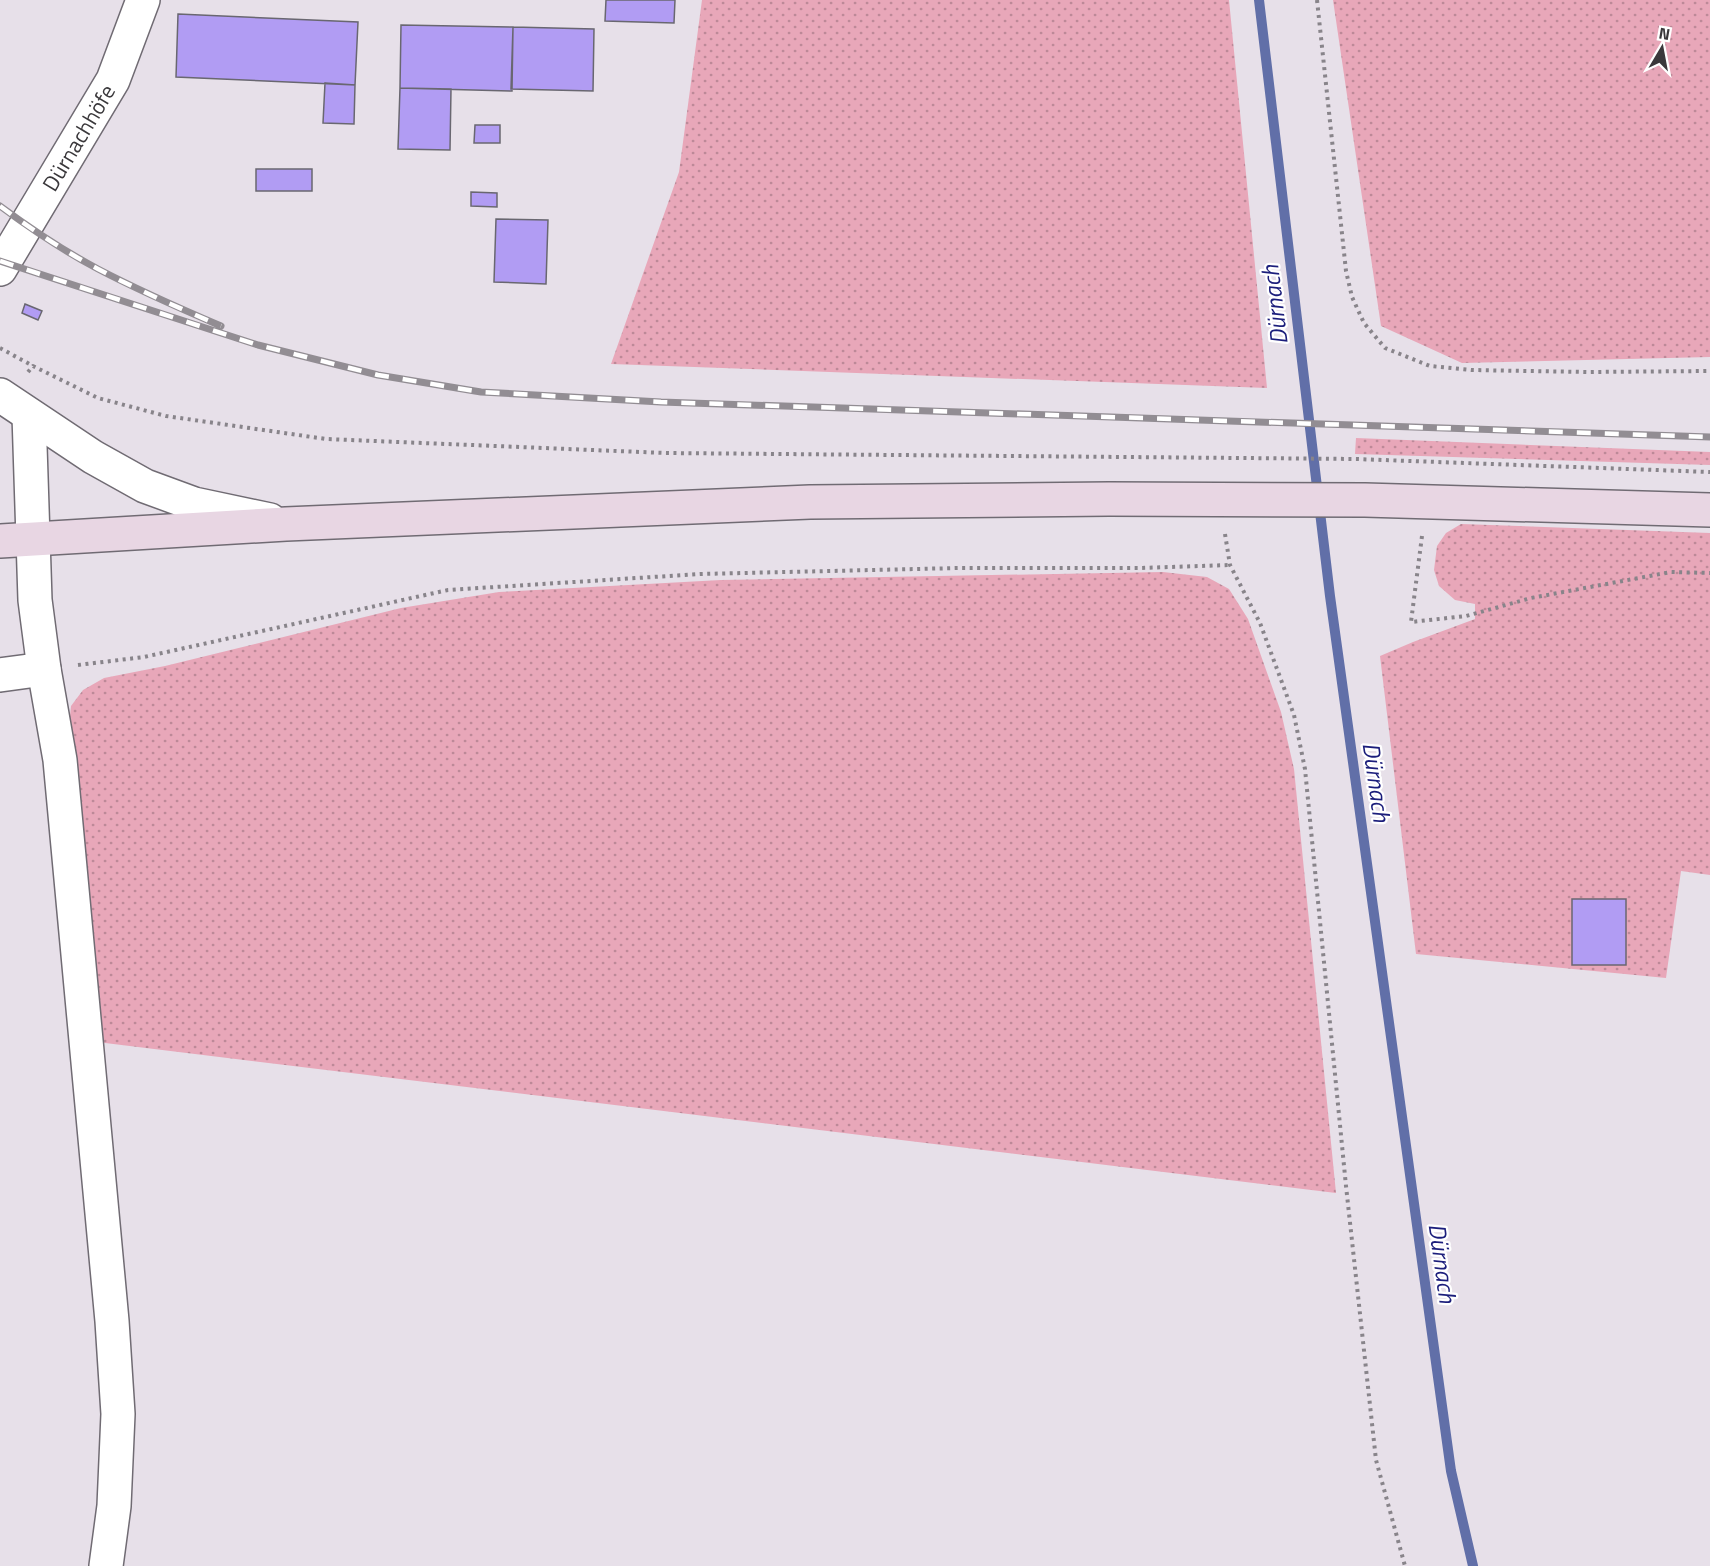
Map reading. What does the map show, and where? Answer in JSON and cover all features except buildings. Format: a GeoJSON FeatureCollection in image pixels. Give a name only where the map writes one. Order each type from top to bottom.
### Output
{"type":"FeatureCollection","features":[{"type":"Feature","properties":{"kind":"main road"},"geometry":{"type":"LineString","coordinates":[[0,541],[286,524],[810,502],[1109,499],[1365,500],[1710,510]]}},
{"type":"Feature","properties":{"kind":"street","name":"Dürnachhöfe"},"geometry":{"type":"LineString","coordinates":[[0,268],[113,80],[143,0]]}},
{"type":"Feature","properties":{"kind":"street"},"geometry":{"type":"LineString","coordinates":[[12,403],[93,457],[146,486],[194,504],[286,524]]}},
{"type":"Feature","properties":{"kind":"street"},"geometry":{"type":"LineString","coordinates":[[12,403],[33,540],[35,600],[44,669],[60,760],[112,1321],[118,1414],[114,1506],[106,1566]]}},
{"type":"Feature","properties":{"kind":"street"},"geometry":{"type":"LineString","coordinates":[[0,675],[44,669]]}},
{"type":"Feature","properties":{"kind":"path"},"geometry":{"type":"LineString","coordinates":[[1317,0],[1346,271],[1352,297],[1364,323],[1385,348],[1430,366],[1450,368],[1589,372],[1710,371]]}},
{"type":"Feature","properties":{"kind":"path"},"geometry":{"type":"LineString","coordinates":[[0,348],[98,398],[166,416],[326,439],[665,453],[1356,459],[1710,472]]}},
{"type":"Feature","properties":{"kind":"path"},"geometry":{"type":"LineString","coordinates":[[12,403],[33,366]]}},
{"type":"Feature","properties":{"kind":"path"},"geometry":{"type":"LineString","coordinates":[[1426,502],[1411,622],[1466,616],[1531,598],[1671,572],[1710,573]]}},
{"type":"Feature","properties":{"kind":"path"},"geometry":{"type":"LineString","coordinates":[[44,669],[144,657],[448,590],[700,574],[947,568],[1141,568],[1230,565],[1260,623],[1294,715],[1305,769],[1346,1186],[1376,1460],[1405,1566]]}},
{"type":"Feature","properties":{"kind":"shaded area"},"geometry":{"type":"Polygon","coordinates":[[[702,0],[1229,0],[1267,388],[611,364],[679,172],[702,0]]]}},
{"type":"Feature","properties":{"kind":"shaded area"},"geometry":{"type":"Polygon","coordinates":[[[1333,0],[1710,0],[1710,357],[1462,363],[1381,326],[1333,0]]]}},
{"type":"Feature","properties":{"kind":"shaded area"},"geometry":{"type":"Polygon","coordinates":[[[1356,438],[1710,452],[1710,465],[1355,454],[1356,438]]]}},
{"type":"Feature","properties":{"kind":"shaded area"},"geometry":{"type":"Polygon","coordinates":[[[1461,524],[1710,533],[1710,875],[1681,871],[1666,978],[1416,954],[1380,656],[1475,619],[1475,604],[1455,600],[1439,586],[1434,570],[1437,546],[1446,533],[1461,524]]]}},
{"type":"Feature","properties":{"kind":"shaded area"},"geometry":{"type":"Polygon","coordinates":[[[1163,572],[1207,577],[1229,589],[1248,619],[1281,712],[1294,769],[1336,1193],[97,1042],[68,735],[71,706],[83,690],[104,678],[165,666],[401,608],[499,592],[721,580],[1163,572]]]}},
{"type":"Feature","properties":{"kind":"waterway","name":"Dürnach"},"geometry":{"type":"LineString","coordinates":[[1259,0],[1330,596],[1451,1471],[1473,1566]]}},
{"type":"Feature","properties":{"kind":"railway"},"geometry":{"type":"LineString","coordinates":[[0,206],[48,239],[98,269],[221,326]]}},
{"type":"Feature","properties":{"kind":"railway"},"geometry":{"type":"LineString","coordinates":[[0,261],[258,345],[378,375],[481,392],[661,402],[1710,437]]}}]}
